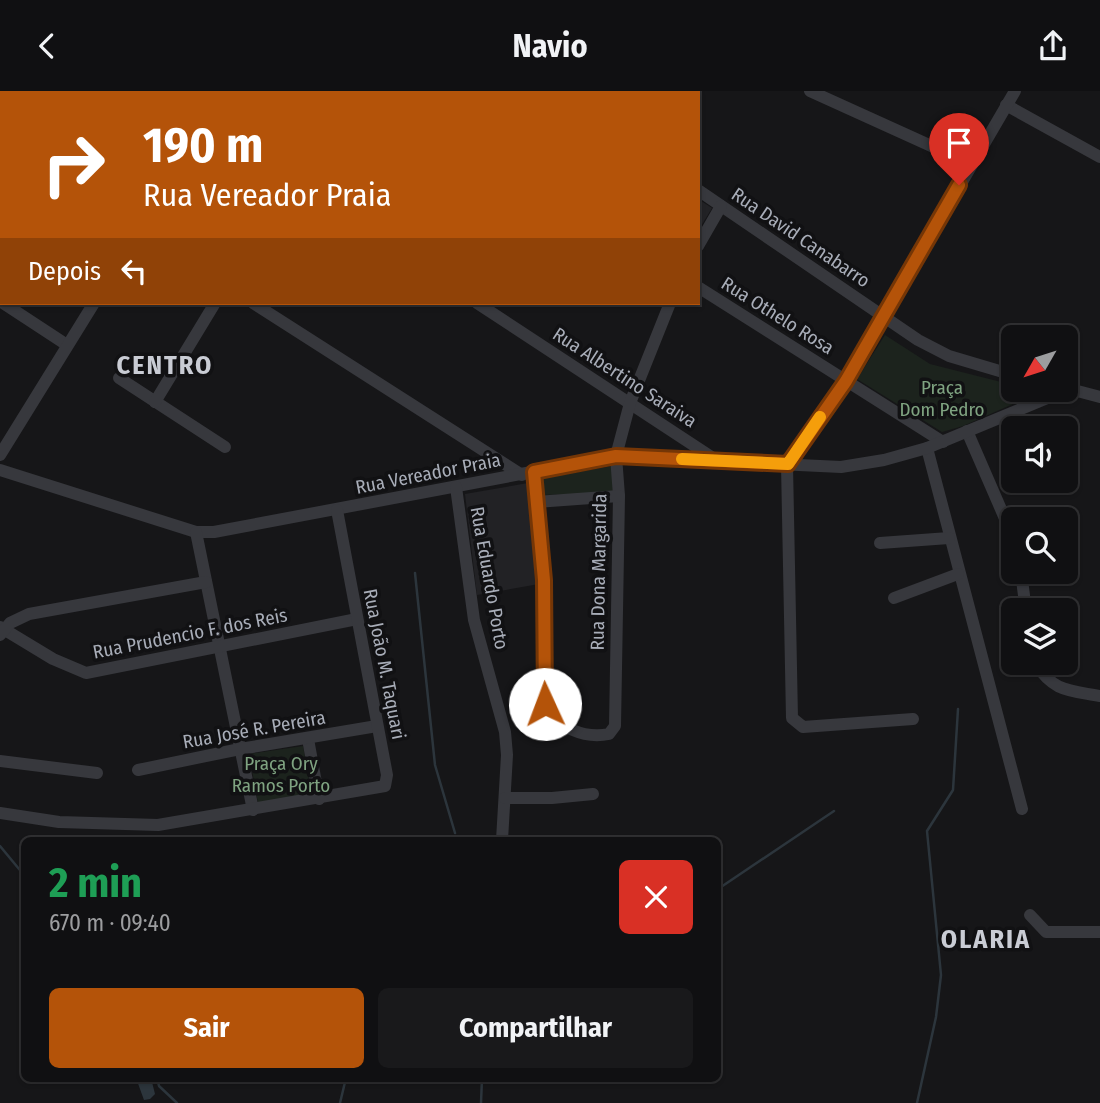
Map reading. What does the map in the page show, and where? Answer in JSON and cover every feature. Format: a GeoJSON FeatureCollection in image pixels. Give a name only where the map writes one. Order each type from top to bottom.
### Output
{"type":"FeatureCollection","features":[{"type":"Feature","properties":{"kind":"street"},"geometry":{"type":"LineString","coordinates":[[810,91],[971,164]]}},
{"type":"Feature","properties":{"kind":"street"},"geometry":{"type":"LineString","coordinates":[[913,719],[803,727],[792,718],[788,464],[846,381],[1015,91]]}},
{"type":"Feature","properties":{"kind":"street"},"geometry":{"type":"LineString","coordinates":[[1006,105],[1100,157]]}},
{"type":"Feature","properties":{"kind":"street","name":"Rua David Canabarro"},"geometry":{"type":"LineString","coordinates":[[700,191],[918,340],[949,356],[1001,371]]}},
{"type":"Feature","properties":{"kind":"street"},"geometry":{"type":"LineString","coordinates":[[700,243],[721,206]]}},
{"type":"Feature","properties":{"kind":"street","name":"Rua Othelo Rosa"},"geometry":{"type":"LineString","coordinates":[[700,288],[943,442]]}},
{"type":"Feature","properties":{"kind":"street"},"geometry":{"type":"LineString","coordinates":[[7,305],[67,345]]}},
{"type":"Feature","properties":{"kind":"street"},"geometry":{"type":"LineString","coordinates":[[0,455],[93,305]]}},
{"type":"Feature","properties":{"kind":"street"},"geometry":{"type":"LineString","coordinates":[[155,402],[214,305]]}},
{"type":"Feature","properties":{"kind":"street"},"geometry":{"type":"LineString","coordinates":[[256,305],[528,473],[536,502],[619,496]]}},
{"type":"Feature","properties":{"kind":"street","name":"Rua Albertino Saraiva"},"geometry":{"type":"LineString","coordinates":[[480,305],[716,460]]}},
{"type":"Feature","properties":{"kind":"street","name":"Rua Dona Margarida"},"geometry":{"type":"LineString","coordinates":[[536,502],[544,580],[544,695],[551,713],[574,731],[586,735],[604,735],[614,731],[615,726],[619,496],[616,456],[629,403],[669,305]]}},
{"type":"Feature","properties":{"kind":"street"},"geometry":{"type":"LineString","coordinates":[[119,379],[225,447]]}},
{"type":"Feature","properties":{"kind":"street"},"geometry":{"type":"LineString","coordinates":[[1078,392],[1100,397]]}},
{"type":"Feature","properties":{"kind":"street","name":"Rua Vereador Praia"},"geometry":{"type":"LineString","coordinates":[[0,470],[196,532],[337,510],[616,456],[841,467],[884,460],[927,448],[1021,403]]}},
{"type":"Feature","properties":{"kind":"street"},"geometry":{"type":"LineString","coordinates":[[967,431],[1001,509]]}},
{"type":"Feature","properties":{"kind":"street"},"geometry":{"type":"LineString","coordinates":[[927,448],[948,538],[1022,809]]}},
{"type":"Feature","properties":{"kind":"street","name":"Rua Eduardo Porto"},"geometry":{"type":"LineString","coordinates":[[456,487],[474,620],[505,732],[502,837]]}},
{"type":"Feature","properties":{"kind":"street","name":"Rua João M. Taquari"},"geometry":{"type":"LineString","coordinates":[[319,799],[377,789],[387,782],[337,510]]}},
{"type":"Feature","properties":{"kind":"street"},"geometry":{"type":"LineString","coordinates":[[196,532],[253,810]]}},
{"type":"Feature","properties":{"kind":"street"},"geometry":{"type":"LineString","coordinates":[[880,543],[948,538]]}},
{"type":"Feature","properties":{"kind":"street"},"geometry":{"type":"LineString","coordinates":[[894,598],[958,574]]}},
{"type":"Feature","properties":{"kind":"street"},"geometry":{"type":"LineString","coordinates":[[1,631],[15,619],[29,614],[206,582]]}},
{"type":"Feature","properties":{"kind":"street","name":"Rua Prudencio F. dos Reis"},"geometry":{"type":"LineString","coordinates":[[1,631],[86,673],[357,619]]}},
{"type":"Feature","properties":{"kind":"street"},"geometry":{"type":"LineString","coordinates":[[1043,675],[1060,689],[1100,696]]}},
{"type":"Feature","properties":{"kind":"street","name":"Rua José R. Pereira"},"geometry":{"type":"LineString","coordinates":[[138,770],[240,749],[377,726]]}},
{"type":"Feature","properties":{"kind":"street"},"geometry":{"type":"LineString","coordinates":[[0,813],[59,822],[158,825],[319,799],[308,739]]}},
{"type":"Feature","properties":{"kind":"street"},"geometry":{"type":"LineString","coordinates":[[0,761],[97,773]]}},
{"type":"Feature","properties":{"kind":"street"},"geometry":{"type":"LineString","coordinates":[[505,798],[593,794]]}},
{"type":"Feature","properties":{"kind":"street"},"geometry":{"type":"LineString","coordinates":[[1030,915],[1046,932],[1100,932]]}},
{"type":"Feature","properties":{"kind":"shaded area"},"geometry":{"type":"Polygon","coordinates":[[[700,200],[712,208],[700,228],[700,200]]]}},
{"type":"Feature","properties":{"kind":"shaded area"},"geometry":{"type":"Polygon","coordinates":[[[528,483],[539,584],[477,595],[465,494],[528,483]]]}},
{"type":"Feature","properties":{"kind":"shaded area"},"geometry":{"type":"Polygon","coordinates":[[[137,1082],[152,1082],[155,1094],[144,1100],[137,1082]]]}},
{"type":"Feature","properties":{"kind":"green space","name":"Praça Dom Pedro"},"geometry":{"type":"Polygon","coordinates":[[[885,335],[930,364],[1001,382],[1001,403],[1015,403],[963,426],[942,432],[857,379],[885,335]]]}},
{"type":"Feature","properties":{"kind":"green space"},"geometry":{"type":"Polygon","coordinates":[[[612,466],[613,493],[541,495],[540,479],[612,466]]]}},
{"type":"Feature","properties":{"kind":"green space","name":"Praça Ory Ramos Porto"},"geometry":{"type":"Polygon","coordinates":[[[303,746],[312,795],[258,803],[249,754],[303,746]]]}},
{"type":"Feature","properties":{"kind":"waterway"},"geometry":{"type":"LineString","coordinates":[[415,573],[435,765],[455,833]]}},
{"type":"Feature","properties":{"kind":"waterway"},"geometry":{"type":"LineString","coordinates":[[917,1103],[936,1017],[941,975],[927,831],[953,790],[958,709]]}},
{"type":"Feature","properties":{"kind":"waterway"},"geometry":{"type":"LineString","coordinates":[[721,887],[834,811]]}},
{"type":"Feature","properties":{"kind":"waterway"},"geometry":{"type":"LineString","coordinates":[[0,846],[21,871]]}},
{"type":"Feature","properties":{"kind":"waterway"},"geometry":{"type":"LineString","coordinates":[[158,1082],[177,1103]]}},
{"type":"Feature","properties":{"kind":"waterway"},"geometry":{"type":"LineString","coordinates":[[340,1103],[345,1082]]}},
{"type":"Feature","properties":{"kind":"waterway"},"geometry":{"type":"LineString","coordinates":[[481,1103],[482,1082]]}},
{"type":"Feature","properties":{"kind":"slow traffic"},"geometry":{"type":"LineString","coordinates":[[682,459],[788,464],[820,417]]}},
{"type":"Feature","properties":{"kind":"district","name":"CENTRO"},"geometry":{"type":"Point","coordinates":[165,365]}},
{"type":"Feature","properties":{"kind":"district","name":"OLARIA"},"geometry":{"type":"Point","coordinates":[986,939]}},
{"type":"Feature","properties":{"kind":"route"},"geometry":{"type":"LineString","coordinates":[[545,704],[544,580],[534,472],[616,456],[788,464],[846,381],[959,185]]}}]}
